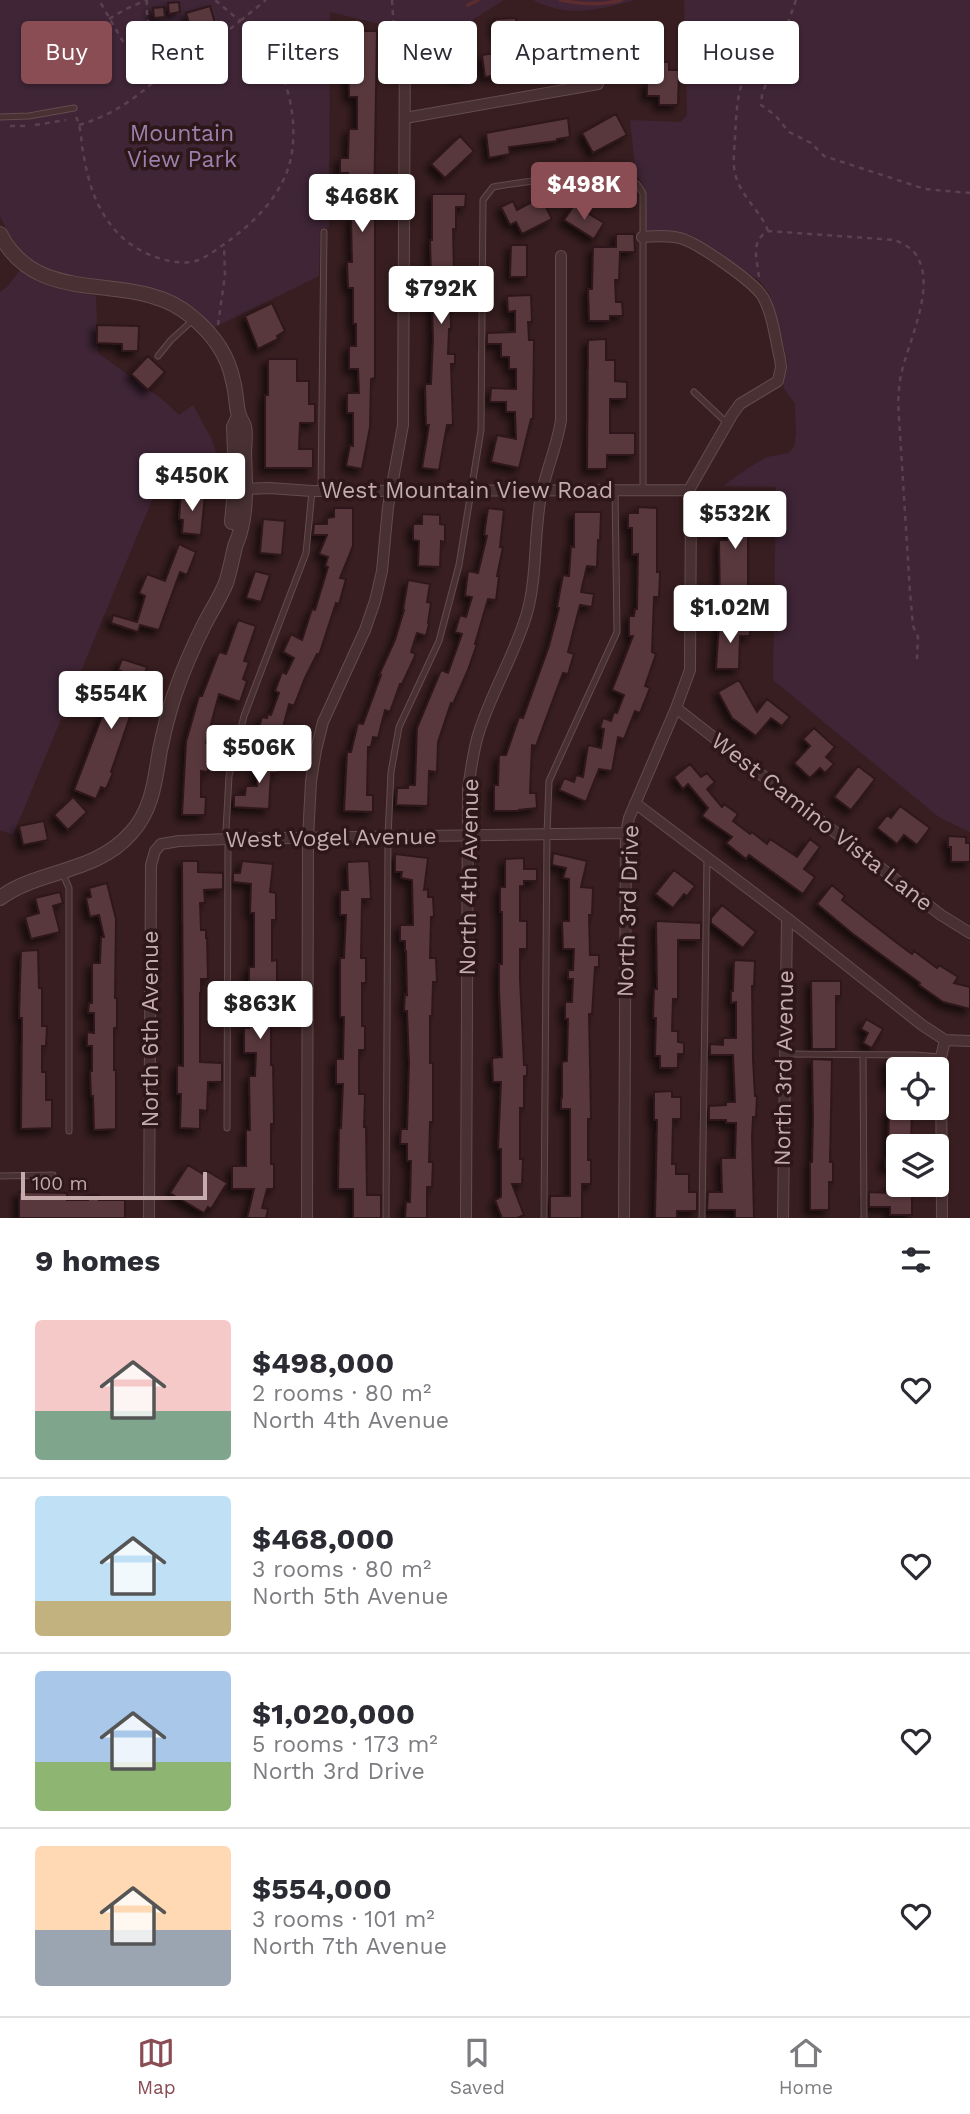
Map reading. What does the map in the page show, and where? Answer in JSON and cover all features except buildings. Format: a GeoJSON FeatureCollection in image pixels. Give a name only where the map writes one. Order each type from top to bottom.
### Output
{"type":"FeatureCollection","features":[{"type":"Feature","properties":{"kind":"street"},"geometry":{"type":"LineString","coordinates":[[307,1218],[311,780],[323,722],[365,630],[375,601],[403,425],[403,84]]}},
{"type":"Feature","properties":{"kind":"street"},"geometry":{"type":"LineString","coordinates":[[405,118],[598,84]]}},
{"type":"Feature","properties":{"kind":"street"},"geometry":{"type":"LineString","coordinates":[[0,234],[20,261],[44,276],[74,284],[152,296],[174,305],[213,337],[229,365],[239,416],[234,427],[240,491],[231,533],[235,544],[226,582],[174,694],[153,790],[143,817],[117,847],[92,861],[16,888],[0,898]]}},
{"type":"Feature","properties":{"kind":"street"},"geometry":{"type":"LineString","coordinates":[[642,237],[668,236],[687,240],[746,279],[761,294],[780,359],[780,377],[740,404],[689,490]]}},
{"type":"Feature","properties":{"kind":"street","name":"North 4th Avenue"},"geometry":{"type":"LineString","coordinates":[[466,1218],[468,789],[479,732],[512,656],[527,612],[537,552],[542,490],[555,452],[561,419],[561,256]]}},
{"type":"Feature","properties":{"kind":"street","name":"West Mountain View Road"},"geometry":{"type":"LineString","coordinates":[[240,491],[689,490]]}},
{"type":"Feature","properties":{"kind":"street","name":"North 3rd Drive"},"geometry":{"type":"LineString","coordinates":[[624,1218],[626,832],[629,818],[677,708],[690,670],[689,490]]}},
{"type":"Feature","properties":{"kind":"street","name":"West Camino Vista Lane"},"geometry":{"type":"LineString","coordinates":[[677,708],[941,915],[970,933]]}},
{"type":"Feature","properties":{"kind":"street"},"geometry":{"type":"LineString","coordinates":[[635,803],[922,1025],[945,1040],[970,1041]]}},
{"type":"Feature","properties":{"kind":"street","name":"West Vogel Avenue"},"geometry":{"type":"LineString","coordinates":[[161,844],[228,839],[626,832]]}},
{"type":"Feature","properties":{"kind":"street","name":"North 6th Avenue"},"geometry":{"type":"LineString","coordinates":[[149,1218],[151,865],[155,851],[161,844]]}},
{"type":"Feature","properties":{"kind":"street","name":"North 3rd Avenue"},"geometry":{"type":"LineString","coordinates":[[783,1218],[783,1054],[787,918]]}},
{"type":"Feature","properties":{"kind":"street"},"geometry":{"type":"LineString","coordinates":[[941,1057],[945,1040]]}},
{"type":"Feature","properties":{"kind":"street"},"geometry":{"type":"LineString","coordinates":[[941,1120],[942,1218]]}},
{"type":"Feature","properties":{"kind":"lane"},"geometry":{"type":"LineString","coordinates":[[0,117],[29,116],[74,108]]}},
{"type":"Feature","properties":{"kind":"lane"},"geometry":{"type":"LineString","coordinates":[[386,1218],[388,836],[391,772],[399,727],[439,641],[458,565],[471,491],[481,430],[483,200],[493,187],[587,177],[637,184],[643,193],[643,490]]}},
{"type":"Feature","properties":{"kind":"lane"},"geometry":{"type":"LineString","coordinates":[[227,1128],[226,831],[229,776],[244,716],[306,553],[317,491],[324,232]]}},
{"type":"Feature","properties":{"kind":"lane"},"geometry":{"type":"LineString","coordinates":[[158,356],[194,319]]}},
{"type":"Feature","properties":{"kind":"lane"},"geometry":{"type":"LineString","coordinates":[[694,392],[727,423]]}},
{"type":"Feature","properties":{"kind":"lane"},"geometry":{"type":"LineString","coordinates":[[544,1218],[549,781],[617,632],[615,490]]}},
{"type":"Feature","properties":{"kind":"lane"},"geometry":{"type":"LineString","coordinates":[[702,1218],[707,858]]}},
{"type":"Feature","properties":{"kind":"lane"},"geometry":{"type":"LineString","coordinates":[[62,872],[69,888],[69,1131]]}},
{"type":"Feature","properties":{"kind":"lane"},"geometry":{"type":"LineString","coordinates":[[783,1054],[941,1057]]}},
{"type":"Feature","properties":{"kind":"lane"},"geometry":{"type":"LineString","coordinates":[[863,1055],[864,1218]]}},
{"type":"Feature","properties":{"kind":"lane"},"geometry":{"type":"LineString","coordinates":[[0,1176],[53,1175]]}},
{"type":"Feature","properties":{"kind":"path"},"geometry":{"type":"LineString","coordinates":[[99,0],[126,45]]}},
{"type":"Feature","properties":{"kind":"path"},"geometry":{"type":"LineString","coordinates":[[109,19],[147,0],[149,21]]}},
{"type":"Feature","properties":{"kind":"path"},"geometry":{"type":"LineString","coordinates":[[3,126],[34,125],[77,117],[92,193],[117,232],[135,247],[155,257],[193,262],[208,256],[248,227],[263,212],[287,170],[293,145],[293,122],[284,80],[265,48],[230,11],[214,0],[210,6]]}},
{"type":"Feature","properties":{"kind":"path"},"geometry":{"type":"LineString","coordinates":[[228,31],[266,0]]}},
{"type":"Feature","properties":{"kind":"path"},"geometry":{"type":"LineString","coordinates":[[392,0],[397,21]]}},
{"type":"Feature","properties":{"kind":"path"},"geometry":{"type":"LineString","coordinates":[[788,21],[796,0]]}},
{"type":"Feature","properties":{"kind":"path"},"geometry":{"type":"LineString","coordinates":[[79,125],[116,111],[152,84]]}},
{"type":"Feature","properties":{"kind":"path"},"geometry":{"type":"LineString","coordinates":[[742,84],[737,98],[734,169],[738,183],[765,222],[768,231]]}},
{"type":"Feature","properties":{"kind":"path"},"geometry":{"type":"LineString","coordinates":[[765,84],[761,105],[775,115],[789,132],[811,143],[824,156],[925,189],[970,193]]}},
{"type":"Feature","properties":{"kind":"path"},"geometry":{"type":"LineString","coordinates":[[761,294],[756,243],[760,235],[768,231],[895,240],[913,251],[922,267],[922,303],[901,375],[898,402],[910,592],[913,626],[918,637],[917,659]]}},
{"type":"Feature","properties":{"kind":"path"},"geometry":{"type":"LineString","coordinates":[[213,337],[218,327],[224,293],[224,244]]}},
{"type":"Feature","properties":{"kind":"green space","name":"Mountain View Park"},"geometry":{"type":"Polygon","coordinates":[[[0,0],[504,0],[471,21],[378,21],[378,24],[330,12],[330,21],[242,21],[242,84],[330,84],[329,228],[320,229],[319,276],[213,328],[182,302],[164,293],[129,284],[65,277],[41,267],[22,251],[0,216],[0,0]]]}},
{"type":"Feature","properties":{"kind":"green space"},"geometry":{"type":"Polygon","coordinates":[[[533,0],[635,0],[609,7],[571,11],[545,6],[533,0]]]}},
{"type":"Feature","properties":{"kind":"green space"},"geometry":{"type":"Polygon","coordinates":[[[684,0],[970,0],[970,832],[940,818],[773,680],[776,487],[723,486],[767,457],[788,453],[794,447],[795,404],[783,387],[788,363],[770,295],[760,281],[692,236],[645,231],[645,194],[636,176],[630,120],[681,122],[687,115],[686,84],[799,84],[799,21],[685,21],[684,0]]]}},
{"type":"Feature","properties":{"kind":"green space"},"geometry":{"type":"Polygon","coordinates":[[[20,270],[47,284],[96,296],[98,353],[163,400],[179,415],[193,405],[211,438],[220,463],[157,488],[13,835],[0,830],[0,292],[20,270]]]}},
{"type":"Feature","properties":{"kind":"waterway"},"geometry":{"type":"LineString","coordinates":[[468,5],[478,0]]}},
{"type":"Feature","properties":{"kind":"waterway"},"geometry":{"type":"LineString","coordinates":[[560,0],[590,4],[621,0]]}}]}
